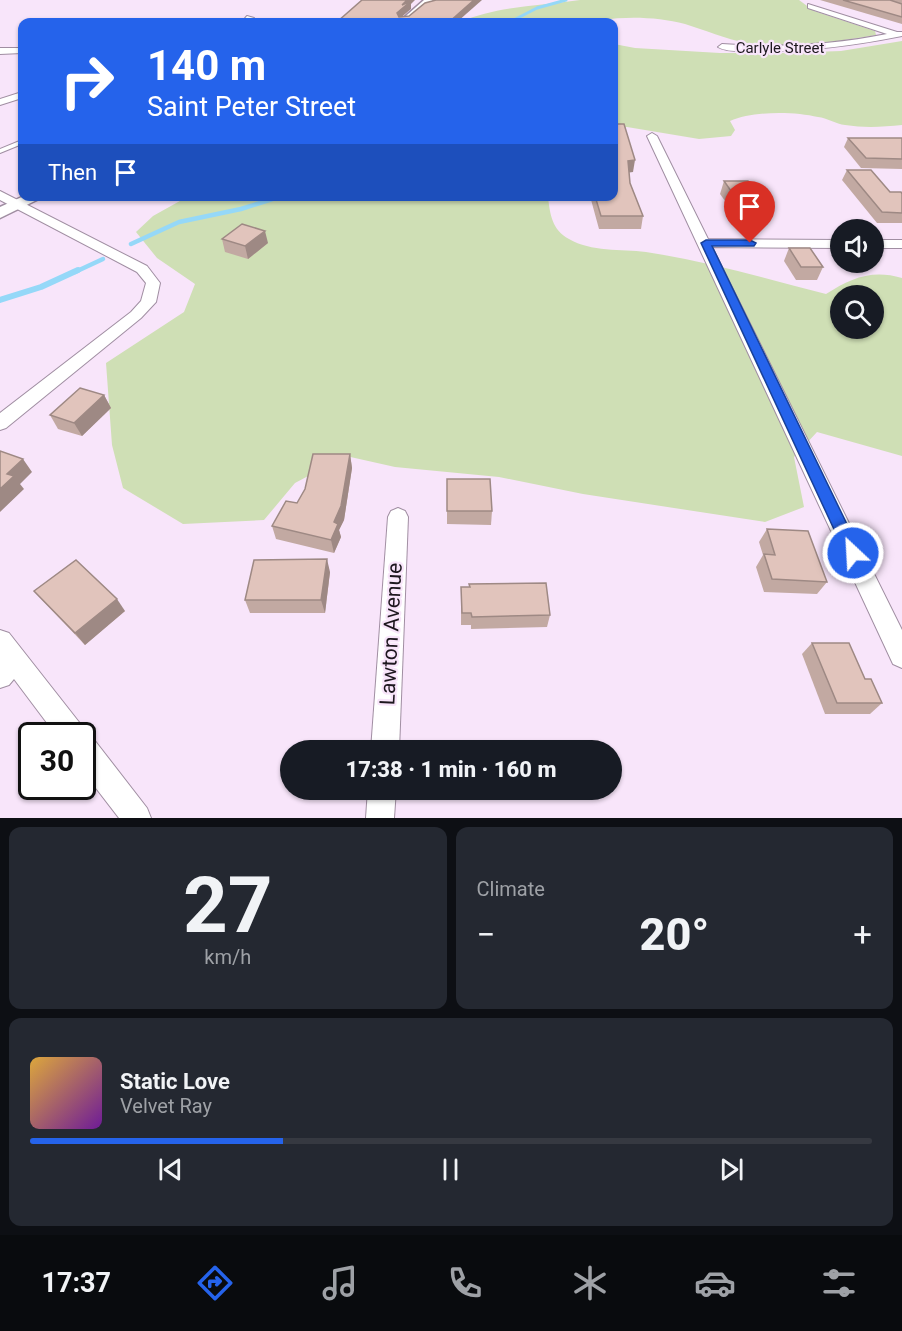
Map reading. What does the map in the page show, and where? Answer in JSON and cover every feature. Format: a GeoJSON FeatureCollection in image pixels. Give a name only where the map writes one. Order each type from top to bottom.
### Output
{"type":"FeatureCollection","features":[{"type":"Feature","properties":{"kind":"street"},"geometry":{"type":"LineString","coordinates":[[409,18],[428,3]]}},
{"type":"Feature","properties":{"kind":"street"},"geometry":{"type":"LineString","coordinates":[[811,6],[899,34]]}},
{"type":"Feature","properties":{"kind":"street","name":"Carlyle Street"},"geometry":{"type":"LineString","coordinates":[[722,47],[758,49],[838,46],[899,34]]}},
{"type":"Feature","properties":{"kind":"street"},"geometry":{"type":"LineString","coordinates":[[0,51],[18,51]]}},
{"type":"Feature","properties":{"kind":"street"},"geometry":{"type":"LineString","coordinates":[[0,102],[18,96]]}},
{"type":"Feature","properties":{"kind":"street"},"geometry":{"type":"LineString","coordinates":[[652,136],[706,243],[902,656]]}},
{"type":"Feature","properties":{"kind":"street"},"geometry":{"type":"LineString","coordinates":[[0,195],[142,270],[153,284],[148,302],[121,328],[0,423]]}},
{"type":"Feature","properties":{"kind":"street"},"geometry":{"type":"LineString","coordinates":[[0,213],[27,201]]}},
{"type":"Feature","properties":{"kind":"street"},"geometry":{"type":"LineString","coordinates":[[706,243],[830,244]]}},
{"type":"Feature","properties":{"kind":"street"},"geometry":{"type":"LineString","coordinates":[[884,244],[902,244]]}},
{"type":"Feature","properties":{"kind":"street","name":"Lawton Avenue"},"geometry":{"type":"LineString","coordinates":[[386,740],[398,517]]}},
{"type":"Feature","properties":{"kind":"street"},"geometry":{"type":"LineString","coordinates":[[5,659],[62,722]]}},
{"type":"Feature","properties":{"kind":"street"},"geometry":{"type":"LineString","coordinates":[[96,765],[137,818]]}},
{"type":"Feature","properties":{"kind":"street"},"geometry":{"type":"LineString","coordinates":[[380,818],[381,800]]}},
{"type":"Feature","properties":{"kind":"lane"},"geometry":{"type":"LineString","coordinates":[[0,151],[18,144]]}},
{"type":"Feature","properties":{"kind":"green space"},"geometry":{"type":"Polygon","coordinates":[[[580,0],[799,0],[814,11],[875,31],[876,35],[795,45],[763,45],[723,37],[685,24],[644,18],[472,18],[504,10],[580,0]]]}},
{"type":"Feature","properties":{"kind":"green space"},"geometry":{"type":"Polygon","coordinates":[[[902,41],[902,125],[852,126],[808,115],[773,113],[750,115],[730,121],[735,130],[731,136],[699,139],[627,127],[618,128],[618,45],[635,48],[720,53],[841,51],[902,41]]]}},
{"type":"Feature","properties":{"kind":"green space"},"geometry":{"type":"Polygon","coordinates":[[[180,201],[549,201],[551,215],[559,231],[569,239],[587,246],[646,252],[691,260],[826,294],[830,292],[830,339],[884,339],[884,285],[841,285],[871,275],[891,275],[902,278],[902,456],[817,432],[794,457],[804,507],[765,522],[583,494],[499,477],[395,467],[346,456],[295,483],[264,520],[183,524],[123,488],[112,445],[106,363],[184,312],[195,284],[157,258],[136,232],[153,216],[180,201]]]}},
{"type":"Feature","properties":{"kind":"building"},"geometry":{"type":"Polygon","coordinates":[[[362,0],[407,0],[402,5],[411,1],[397,13],[399,17],[409,16],[425,3],[436,0],[474,0],[454,18],[341,18],[362,0]]]}},
{"type":"Feature","properties":{"kind":"building"},"geometry":{"type":"Polygon","coordinates":[[[843,0],[890,0],[902,4],[902,17],[843,0]]]}},
{"type":"Feature","properties":{"kind":"building"},"geometry":{"type":"Polygon","coordinates":[[[618,124],[624,124],[635,160],[628,161],[630,183],[643,216],[601,216],[596,201],[618,201],[618,124]]]}},
{"type":"Feature","properties":{"kind":"building"},"geometry":{"type":"Polygon","coordinates":[[[848,138],[902,138],[902,159],[866,158],[848,138]]]}},
{"type":"Feature","properties":{"kind":"building"},"geometry":{"type":"Polygon","coordinates":[[[847,170],[871,170],[890,192],[901,192],[902,213],[882,212],[847,170]]]}},
{"type":"Feature","properties":{"kind":"building"},"geometry":{"type":"Polygon","coordinates":[[[724,181],[748,181],[770,211],[745,211],[724,181]]]}},
{"type":"Feature","properties":{"kind":"building"},"geometry":{"type":"Polygon","coordinates":[[[242,224],[265,231],[245,246],[222,239],[242,224]]]}},
{"type":"Feature","properties":{"kind":"building"},"geometry":{"type":"Polygon","coordinates":[[[789,248],[810,248],[823,267],[801,267],[789,248]]]}},
{"type":"Feature","properties":{"kind":"building"},"geometry":{"type":"Polygon","coordinates":[[[80,388],[104,395],[74,423],[50,415],[80,388]]]}},
{"type":"Feature","properties":{"kind":"building"},"geometry":{"type":"Polygon","coordinates":[[[0,451],[23,459],[7,474],[14,476],[0,489],[0,451]]]}},
{"type":"Feature","properties":{"kind":"building"},"geometry":{"type":"Polygon","coordinates":[[[313,454],[350,454],[341,506],[334,522],[338,524],[331,540],[272,526],[286,501],[297,503],[305,489],[313,454]]]}},
{"type":"Feature","properties":{"kind":"building"},"geometry":{"type":"Polygon","coordinates":[[[447,479],[490,479],[492,511],[447,511],[447,479]]]}},
{"type":"Feature","properties":{"kind":"building"},"geometry":{"type":"Polygon","coordinates":[[[767,529],[808,531],[827,582],[772,579],[764,554],[775,555],[767,529]]]}},
{"type":"Feature","properties":{"kind":"building"},"geometry":{"type":"Polygon","coordinates":[[[327,559],[321,600],[245,600],[254,560],[327,559]]]}},
{"type":"Feature","properties":{"kind":"building"},"geometry":{"type":"Polygon","coordinates":[[[76,560],[117,599],[75,633],[34,591],[76,560]]]}},
{"type":"Feature","properties":{"kind":"building"},"geometry":{"type":"Polygon","coordinates":[[[546,583],[550,615],[472,617],[471,613],[462,613],[461,587],[470,587],[469,584],[546,583]]]}},
{"type":"Feature","properties":{"kind":"building"},"geometry":{"type":"Polygon","coordinates":[[[812,643],[849,643],[865,679],[871,679],[882,703],[837,703],[812,643]]]}},
{"type":"Feature","properties":{"kind":"waterway"},"geometry":{"type":"LineString","coordinates":[[518,18],[537,8],[566,0]]}},
{"type":"Feature","properties":{"kind":"waterway"},"geometry":{"type":"LineString","coordinates":[[131,244],[179,222],[241,209],[266,201]]}},
{"type":"Feature","properties":{"kind":"waterway"},"geometry":{"type":"LineString","coordinates":[[75,272],[103,259]]}},
{"type":"Feature","properties":{"kind":"waterway"},"geometry":{"type":"LineString","coordinates":[[0,300],[41,287],[78,270]]}},
{"type":"Feature","properties":{"kind":"route"},"geometry":{"type":"LineString","coordinates":[[750,243],[706,243],[853,553]]}}]}
